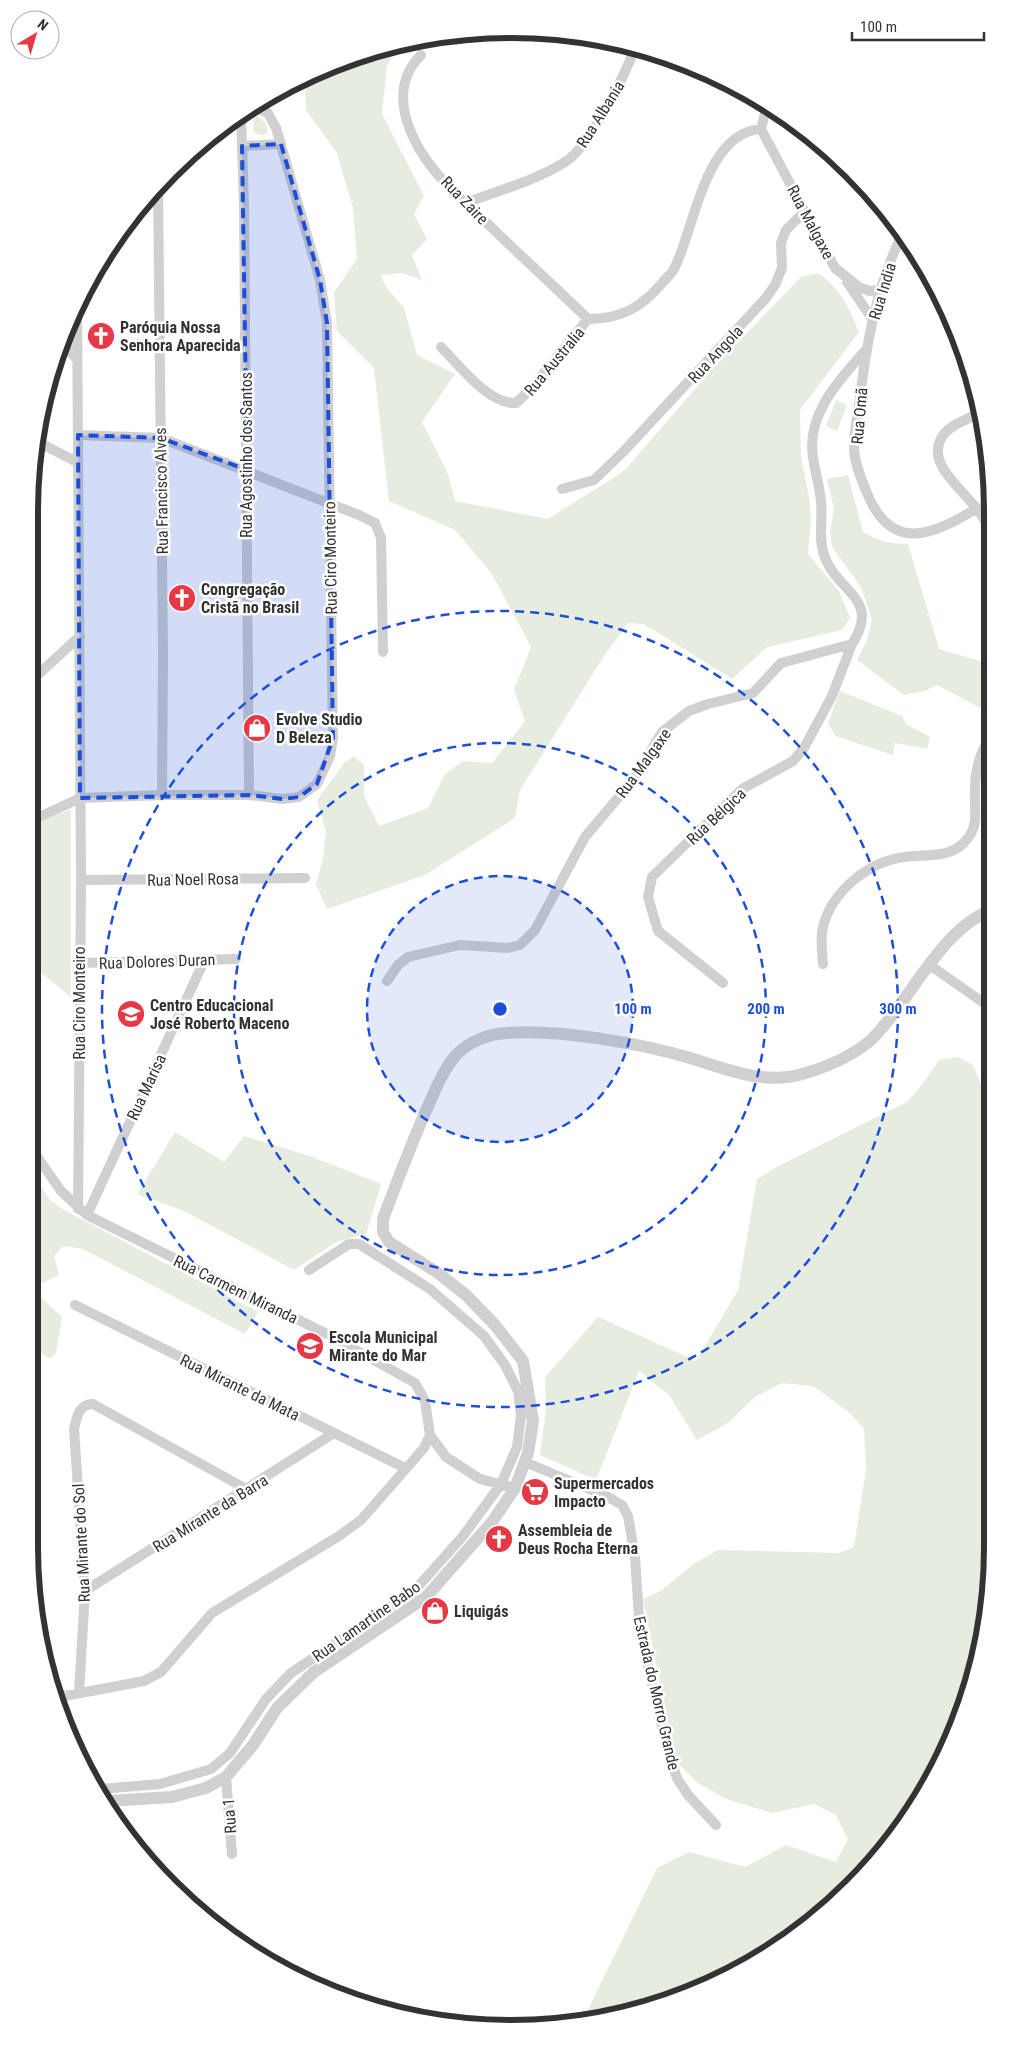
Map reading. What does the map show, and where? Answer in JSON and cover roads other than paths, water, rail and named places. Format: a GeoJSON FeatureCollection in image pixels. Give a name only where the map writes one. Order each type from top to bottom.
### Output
{"type":"FeatureCollection","features":[{"type":"Feature","properties":{"kind":"street","name":"Rua Albania"},"geometry":{"type":"LineString","coordinates":[[466,203],[543,173],[575,155],[600,118],[622,79],[632,54]]}},
{"type":"Feature","properties":{"kind":"street","name":"Rua Zaire"},"geometry":{"type":"LineString","coordinates":[[421,55],[410,65],[402,93],[406,115],[414,138],[426,160],[466,203],[588,319]]}},
{"type":"Feature","properties":{"kind":"street","name":"Rua Ciro Monteiro"},"geometry":{"type":"LineString","coordinates":[[80,798],[162,795],[249,795],[283,799],[299,797],[317,784],[330,756],[333,738],[327,323],[320,280],[281,144],[276,128],[268,113],[260,109]]}},
{"type":"Feature","properties":{"kind":"street"},"geometry":{"type":"LineString","coordinates":[[761,129],[765,112]]}},
{"type":"Feature","properties":{"kind":"street","name":"Rua Agostinho dos Santos"},"geometry":{"type":"LineString","coordinates":[[241,122],[247,470],[249,795]]}},
{"type":"Feature","properties":{"kind":"street","name":"Rua Malgaxe"},"geometry":{"type":"LineString","coordinates":[[761,129],[835,268],[859,287],[870,291],[881,290]]}},
{"type":"Feature","properties":{"kind":"street","name":"Rua Australia"},"geometry":{"type":"LineString","coordinates":[[441,347],[481,388],[504,402],[516,402],[543,375],[588,319],[607,319],[630,310],[646,300],[659,287],[674,269],[700,195],[721,154],[742,133],[761,129]]}},
{"type":"Feature","properties":{"kind":"street"},"geometry":{"type":"LineString","coordinates":[[242,146],[281,144]]}},
{"type":"Feature","properties":{"kind":"street","name":"Rua Francisco Alves"},"geometry":{"type":"LineString","coordinates":[[158,196],[163,652],[162,795]]}},
{"type":"Feature","properties":{"kind":"street","name":"Rua Angola"},"geometry":{"type":"LineString","coordinates":[[562,489],[594,480],[623,452],[766,298],[775,285],[782,268],[781,243],[786,230],[805,211]]}},
{"type":"Feature","properties":{"kind":"street","name":"Rua India"},"geometry":{"type":"LineString","coordinates":[[865,351],[881,290],[899,240]]}},
{"type":"Feature","properties":{"kind":"street"},"geometry":{"type":"LineString","coordinates":[[835,268],[873,320]]}},
{"type":"Feature","properties":{"kind":"street","name":"Rua Ciro Monteiro"},"geometry":{"type":"LineString","coordinates":[[77,323],[82,880],[79,963],[78,1209]]}},
{"type":"Feature","properties":{"kind":"street"},"geometry":{"type":"LineString","coordinates":[[67,347],[77,360]]}},
{"type":"Feature","properties":{"kind":"street"},"geometry":{"type":"LineString","coordinates":[[852,644],[862,628],[863,612],[851,592],[824,557],[820,538],[822,519],[820,484],[813,456],[812,443],[814,425],[836,384],[865,351]]}},
{"type":"Feature","properties":{"kind":"street","name":"Rua Omã"},"geometry":{"type":"LineString","coordinates":[[865,351],[854,446],[860,478],[872,508],[887,526],[907,535],[930,532],[955,522],[977,508]]}},
{"type":"Feature","properties":{"kind":"street"},"geometry":{"type":"LineString","coordinates":[[974,415],[944,433],[937,450],[937,458],[944,472],[977,508],[984,521]]}},
{"type":"Feature","properties":{"kind":"street"},"geometry":{"type":"LineString","coordinates":[[78,435],[161,438],[329,502],[375,524],[381,538],[383,652]]}},
{"type":"Feature","properties":{"kind":"street"},"geometry":{"type":"LineString","coordinates":[[43,444],[77,462]]}},
{"type":"Feature","properties":{"kind":"street"},"geometry":{"type":"LineString","coordinates":[[38,675],[80,636]]}},
{"type":"Feature","properties":{"kind":"street","name":"Rua Malgaxe"},"geometry":{"type":"LineString","coordinates":[[387,981],[398,965],[408,957],[460,945],[508,948],[520,945],[535,930],[585,837],[633,780],[662,732],[689,711],[708,704],[753,693],[781,663],[852,644]]}},
{"type":"Feature","properties":{"kind":"street","name":"Rua Bélgica"},"geometry":{"type":"LineString","coordinates":[[723,983],[658,931],[648,897],[652,877],[742,789],[793,761],[817,726],[832,696],[852,644]]}},
{"type":"Feature","properties":{"kind":"street"},"geometry":{"type":"LineString","coordinates":[[823,964],[821,940],[823,925],[833,905],[845,889],[864,872],[886,861],[904,857],[948,853],[961,846],[968,838],[975,820],[974,790],[979,758],[984,748]]}},
{"type":"Feature","properties":{"kind":"street"},"geometry":{"type":"LineString","coordinates":[[38,818],[80,798]]}},
{"type":"Feature","properties":{"kind":"street","name":"Rua Noel Rosa"},"geometry":{"type":"LineString","coordinates":[[82,880],[305,878]]}},
{"type":"Feature","properties":{"kind":"street"},"geometry":{"type":"LineString","coordinates":[[112,1801],[172,1797],[206,1788],[226,1777],[252,1745],[277,1708],[314,1672],[426,1597],[492,1522],[515,1488],[525,1462],[532,1421],[523,1361],[495,1325],[466,1295],[438,1273],[389,1242],[383,1232],[383,1218],[423,1116],[440,1080],[456,1056],[473,1042],[504,1033],[548,1033],[663,1050],[752,1078],[766,1079],[807,1073],[853,1053],[872,1039],[931,966],[940,952],[963,928],[984,914]]}},
{"type":"Feature","properties":{"kind":"street","name":"Rua Marisa"},"geometry":{"type":"LineString","coordinates":[[87,1215],[205,959]]}},
{"type":"Feature","properties":{"kind":"street","name":"Rua Dolores Duran"},"geometry":{"type":"LineString","coordinates":[[79,963],[236,959]]}},
{"type":"Feature","properties":{"kind":"street"},"geometry":{"type":"LineString","coordinates":[[931,966],[984,1003]]}},
{"type":"Feature","properties":{"kind":"street","name":"Rua Carmem Miranda"},"geometry":{"type":"LineString","coordinates":[[38,1158],[61,1191],[78,1209],[87,1215],[329,1335],[415,1383],[426,1401],[430,1435],[446,1457],[480,1479],[515,1488]]}},
{"type":"Feature","properties":{"kind":"street","name":"Rua Lamartine Babo"},"geometry":{"type":"LineString","coordinates":[[105,1789],[160,1784],[211,1769],[230,1753],[266,1699],[291,1673],[415,1590],[463,1536],[501,1484],[517,1447],[521,1416],[518,1391],[505,1365],[484,1336],[430,1289],[359,1244],[349,1244],[309,1270]]}},
{"type":"Feature","properties":{"kind":"street","name":"Rua Mirante da Mata"},"geometry":{"type":"LineString","coordinates":[[76,1305],[406,1468]]}},
{"type":"Feature","properties":{"kind":"street"},"geometry":{"type":"LineString","coordinates":[[484,1336],[495,1325]]}},
{"type":"Feature","properties":{"kind":"street","name":"Rua Mirante do Sol"},"geometry":{"type":"LineString","coordinates":[[79,1693],[85,1591],[74,1428],[81,1409],[86,1404],[93,1404],[248,1490]]}},
{"type":"Feature","properties":{"kind":"street","name":"Rua Mirante da Barra"},"geometry":{"type":"LineString","coordinates":[[85,1591],[248,1490],[334,1434]]}},
{"type":"Feature","properties":{"kind":"street"},"geometry":{"type":"LineString","coordinates":[[62,1696],[144,1681],[161,1672],[212,1613],[340,1536],[361,1520],[424,1448],[430,1435]]}},
{"type":"Feature","properties":{"kind":"street","name":"Estrada do Morro Grande"},"geometry":{"type":"LineString","coordinates":[[525,1462],[608,1497],[622,1506],[628,1516],[635,1558],[640,1632],[667,1749],[677,1778],[684,1790],[716,1825]]}},
{"type":"Feature","properties":{"kind":"street","name":"Rua 1"},"geometry":{"type":"LineString","coordinates":[[226,1777],[232,1854]]}},
{"type":"Feature","properties":{"kind":"place","name":"Paróquia Nossa Senhora Aparecida"},"geometry":{"type":"Point","coordinates":[101,336]}},
{"type":"Feature","properties":{"kind":"place","name":"Congregação Cristã no Brasil"},"geometry":{"type":"Point","coordinates":[182,598]}},
{"type":"Feature","properties":{"kind":"place","name":"Evolve Studio D Beleza"},"geometry":{"type":"Point","coordinates":[257,728]}},
{"type":"Feature","properties":{"kind":"place","name":"Centro Educacional José Roberto Maceno"},"geometry":{"type":"Point","coordinates":[131,1014]}},
{"type":"Feature","properties":{"kind":"place","name":"Escola Municipal Mirante do Mar"},"geometry":{"type":"Point","coordinates":[310,1346]}},
{"type":"Feature","properties":{"kind":"place","name":"Supermercados Impacto"},"geometry":{"type":"Point","coordinates":[535,1492]}},
{"type":"Feature","properties":{"kind":"place","name":"Assembleia de Deus Rocha Eterna"},"geometry":{"type":"Point","coordinates":[499,1539]}},
{"type":"Feature","properties":{"kind":"place","name":"Liquigás"},"geometry":{"type":"Point","coordinates":[435,1611]}}]}
